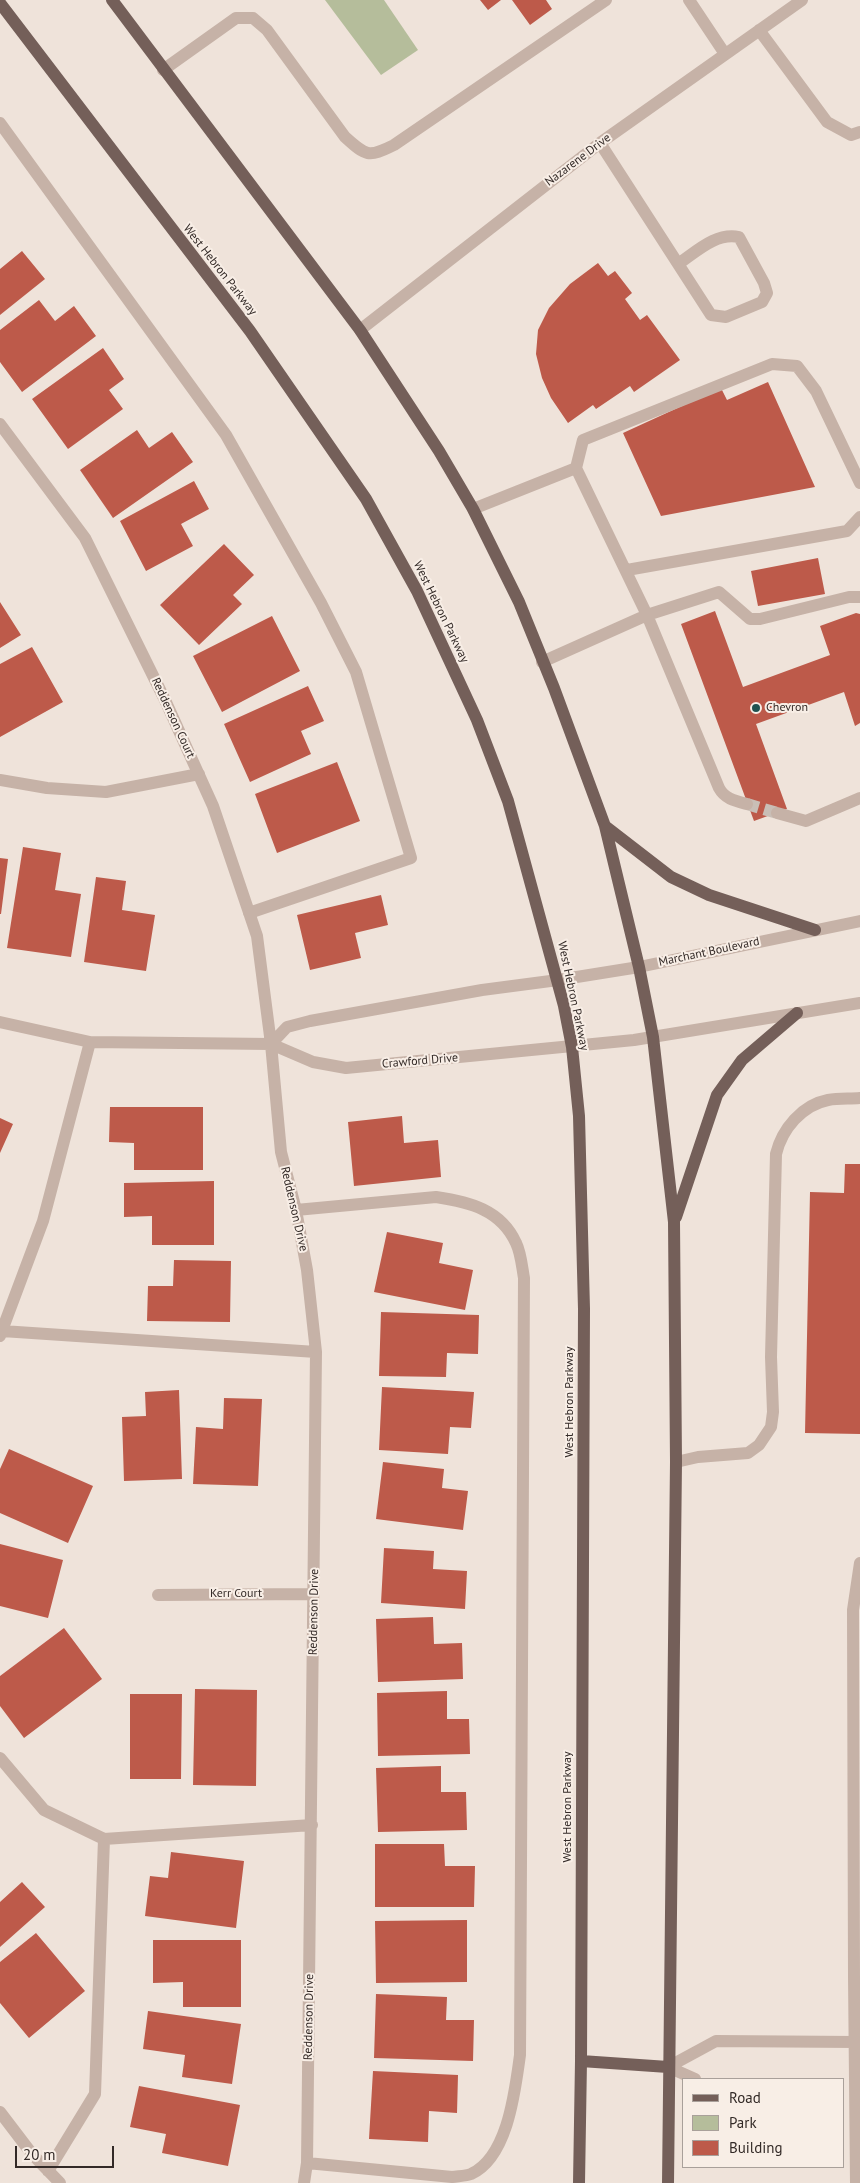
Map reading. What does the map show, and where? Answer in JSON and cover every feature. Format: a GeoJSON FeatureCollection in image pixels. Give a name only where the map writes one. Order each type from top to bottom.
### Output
{"type":"FeatureCollection","features":[{"type":"Feature","properties":{"kind":"main road"},"geometry":{"type":"LineString","coordinates":[[112,0],[360,330],[439,451],[473,509],[519,602],[605,826],[639,967],[653,1037],[674,1222],[676,1462],[668,2183]]}},
{"type":"Feature","properties":{"kind":"main road","name":"West Hebron Parkway"},"geometry":{"type":"LineString","coordinates":[[0,4],[250,331],[366,499],[417,591],[477,720],[508,801],[558,980],[572,1047],[579,1116],[584,1308],[579,2183]]}},
{"type":"Feature","properties":{"kind":"main road"},"geometry":{"type":"LineString","coordinates":[[605,826],[671,877],[710,895],[815,930]]}},
{"type":"Feature","properties":{"kind":"main road"},"geometry":{"type":"LineString","coordinates":[[674,1222],[717,1095],[742,1060],[797,1013]]}},
{"type":"Feature","properties":{"kind":"main road"},"geometry":{"type":"LineString","coordinates":[[581,2061],[668,2067]]}},
{"type":"Feature","properties":{"kind":"street"},"geometry":{"type":"LineString","coordinates":[[163,70],[236,18],[253,18],[267,30],[344,137],[360,151],[376,154],[394,145],[606,0]]}},
{"type":"Feature","properties":{"kind":"street"},"geometry":{"type":"LineString","coordinates":[[689,0],[725,54]]}},
{"type":"Feature","properties":{"kind":"street","name":"Nazarene Drive"},"geometry":{"type":"LineString","coordinates":[[360,330],[600,143],[802,0]]}},
{"type":"Feature","properties":{"kind":"street"},"geometry":{"type":"LineString","coordinates":[[759,30],[827,122],[852,135],[860,132]]}},
{"type":"Feature","properties":{"kind":"street"},"geometry":{"type":"LineString","coordinates":[[0,123],[226,435],[321,604],[356,672],[411,858],[249,913]]}},
{"type":"Feature","properties":{"kind":"street"},"geometry":{"type":"LineString","coordinates":[[600,143],[678,264],[711,315],[726,317],[762,302],[766,293],[764,283],[739,237],[728,235],[716,238],[678,264]]}},
{"type":"Feature","properties":{"kind":"street"},"geometry":{"type":"LineString","coordinates":[[747,804],[723,795],[719,788],[627,570],[576,468],[583,440],[772,364],[797,366],[816,391],[860,482]]}},
{"type":"Feature","properties":{"kind":"street","name":"Reddenson Court"},"geometry":{"type":"LineString","coordinates":[[0,424],[85,538],[165,700],[214,806],[257,936],[272,1044]]}},
{"type":"Feature","properties":{"kind":"street"},"geometry":{"type":"LineString","coordinates":[[473,509],[576,468]]}},
{"type":"Feature","properties":{"kind":"street"},"geometry":{"type":"LineString","coordinates":[[627,570],[847,531],[860,517]]}},
{"type":"Feature","properties":{"kind":"street"},"geometry":{"type":"LineString","coordinates":[[542,662],[647,615],[719,592],[750,618],[760,619],[849,597],[860,597]]}},
{"type":"Feature","properties":{"kind":"street"},"geometry":{"type":"LineString","coordinates":[[0,780],[47,788],[106,792],[199,774]]}},
{"type":"Feature","properties":{"kind":"street"},"geometry":{"type":"LineString","coordinates":[[776,813],[806,820],[860,798]]}},
{"type":"Feature","properties":{"kind":"street","name":"Marchant Boulevard"},"geometry":{"type":"LineString","coordinates":[[558,980],[639,967],[860,921]]}},
{"type":"Feature","properties":{"kind":"street"},"geometry":{"type":"LineString","coordinates":[[272,1044],[286,1027],[310,1021],[482,990],[558,980]]}},
{"type":"Feature","properties":{"kind":"street"},"geometry":{"type":"LineString","coordinates":[[572,1047],[653,1037],[860,1003]]}},
{"type":"Feature","properties":{"kind":"street","name":"Crawford Drive"},"geometry":{"type":"LineString","coordinates":[[0,1022],[90,1042],[272,1044],[312,1062],[346,1068],[572,1047]]}},
{"type":"Feature","properties":{"kind":"street"},"geometry":{"type":"LineString","coordinates":[[90,1042],[43,1220],[1,1333],[316,1352]]}},
{"type":"Feature","properties":{"kind":"street","name":"Reddenson Drive"},"geometry":{"type":"LineString","coordinates":[[272,1044],[281,1152],[296,1210],[307,1270],[316,1352],[312,1825],[307,2163],[304,2183]]}},
{"type":"Feature","properties":{"kind":"street"},"geometry":{"type":"LineString","coordinates":[[676,1462],[748,1453],[759,1445],[771,1427],[773,1412],[772,1357],[776,1154],[780,1139],[800,1114],[818,1103],[830,1100],[860,1098]]}},
{"type":"Feature","properties":{"kind":"street"},"geometry":{"type":"LineString","coordinates":[[296,1210],[436,1197],[457,1200],[483,1208],[500,1219],[517,1244],[524,1278],[520,2056],[509,2118],[488,2160],[471,2174],[452,2177],[307,2163]]}},
{"type":"Feature","properties":{"kind":"street"},"geometry":{"type":"LineString","coordinates":[[856,2183],[850,2090],[855,2042],[857,1976],[853,1610],[860,1563]]}},
{"type":"Feature","properties":{"kind":"street","name":"Kerr Court"},"geometry":{"type":"LineString","coordinates":[[158,1594],[314,1594]]}},
{"type":"Feature","properties":{"kind":"street"},"geometry":{"type":"LineString","coordinates":[[0,1758],[44,1810],[104,1839],[312,1825]]}},
{"type":"Feature","properties":{"kind":"street"},"geometry":{"type":"LineString","coordinates":[[48,2171],[95,2094],[104,1839]]}},
{"type":"Feature","properties":{"kind":"street"},"geometry":{"type":"LineString","coordinates":[[668,2067],[716,2041],[855,2042]]}},
{"type":"Feature","properties":{"kind":"street"},"geometry":{"type":"LineString","coordinates":[[668,2067],[693,2078]]}},
{"type":"Feature","properties":{"kind":"street"},"geometry":{"type":"LineString","coordinates":[[0,2112],[32,2154],[60,2183]]}},
{"type":"Feature","properties":{"kind":"green space"},"geometry":{"type":"Polygon","coordinates":[[[325,0],[384,0],[418,50],[381,75],[325,0]]]}},
{"type":"Feature","properties":{"kind":"building"},"geometry":{"type":"Polygon","coordinates":[[[480,0],[501,0],[488,10],[480,0]]]}},
{"type":"Feature","properties":{"kind":"building"},"geometry":{"type":"Polygon","coordinates":[[[512,0],[546,0],[552,9],[530,25],[512,0]]]}},
{"type":"Feature","properties":{"kind":"building"},"geometry":{"type":"Polygon","coordinates":[[[22,251],[45,279],[0,315],[0,269],[22,251]]]}},
{"type":"Feature","properties":{"kind":"building"},"geometry":{"type":"Polygon","coordinates":[[[598,263],[608,276],[615,271],[632,293],[625,299],[640,320],[647,315],[680,360],[634,392],[630,386],[596,409],[593,405],[568,423],[551,398],[542,378],[536,354],[538,330],[549,308],[570,284],[598,263]]]}},
{"type":"Feature","properties":{"kind":"building"},"geometry":{"type":"Polygon","coordinates":[[[39,300],[55,321],[74,306],[96,336],[22,392],[0,362],[0,330],[39,300]]]}},
{"type":"Feature","properties":{"kind":"building"},"geometry":{"type":"Polygon","coordinates":[[[103,348],[124,379],[109,390],[123,409],[68,449],[32,399],[103,348]]]}},
{"type":"Feature","properties":{"kind":"building"},"geometry":{"type":"Polygon","coordinates":[[[768,382],[815,487],[661,516],[623,433],[721,388],[727,400],[768,382]]]}},
{"type":"Feature","properties":{"kind":"building"},"geometry":{"type":"Polygon","coordinates":[[[137,430],[149,448],[172,432],[193,462],[113,518],[80,470],[137,430]]]}},
{"type":"Feature","properties":{"kind":"building"},"geometry":{"type":"Polygon","coordinates":[[[194,481],[209,509],[181,524],[193,546],[146,571],[120,521],[194,481]]]}},
{"type":"Feature","properties":{"kind":"building"},"geometry":{"type":"Polygon","coordinates":[[[224,544],[254,575],[233,595],[242,604],[199,645],[160,605],[224,544]]]}},
{"type":"Feature","properties":{"kind":"building"},"geometry":{"type":"Polygon","coordinates":[[[818,558],[825,594],[758,606],[751,571],[818,558]]]}},
{"type":"Feature","properties":{"kind":"building"},"geometry":{"type":"Polygon","coordinates":[[[0,602],[21,635],[0,648],[0,602]]]}},
{"type":"Feature","properties":{"kind":"building","name":"Chevron"},"geometry":{"type":"Polygon","coordinates":[[[715,611],[743,687],[830,655],[820,626],[856,613],[860,614],[860,723],[855,726],[844,692],[756,724],[787,809],[754,821],[681,624],[715,611]]]}},
{"type":"Feature","properties":{"kind":"building"},"geometry":{"type":"Polygon","coordinates":[[[272,616],[300,671],[222,712],[193,656],[272,616]]]}},
{"type":"Feature","properties":{"kind":"building"},"geometry":{"type":"Polygon","coordinates":[[[32,647],[63,702],[0,737],[0,664],[32,647]]]}},
{"type":"Feature","properties":{"kind":"building"},"geometry":{"type":"Polygon","coordinates":[[[308,686],[324,721],[301,731],[311,754],[250,782],[224,724],[308,686]]]}},
{"type":"Feature","properties":{"kind":"building"},"geometry":{"type":"Polygon","coordinates":[[[337,762],[360,821],[277,853],[255,794],[337,762]]]}},
{"type":"Feature","properties":{"kind":"building"},"geometry":{"type":"Polygon","coordinates":[[[23,847],[61,853],[55,890],[81,894],[71,957],[7,948],[23,847]]]}},
{"type":"Feature","properties":{"kind":"building"},"geometry":{"type":"Polygon","coordinates":[[[0,858],[8,859],[1,914],[0,914],[0,858]]]}},
{"type":"Feature","properties":{"kind":"building"},"geometry":{"type":"Polygon","coordinates":[[[96,877],[126,881],[122,910],[155,915],[146,971],[84,962],[96,877]]]}},
{"type":"Feature","properties":{"kind":"building"},"geometry":{"type":"Polygon","coordinates":[[[381,895],[388,925],[355,933],[361,958],[310,970],[297,915],[381,895]]]}},
{"type":"Feature","properties":{"kind":"building"},"geometry":{"type":"Polygon","coordinates":[[[110,1107],[203,1107],[203,1170],[134,1170],[134,1143],[109,1142],[110,1107]]]}},
{"type":"Feature","properties":{"kind":"building"},"geometry":{"type":"Polygon","coordinates":[[[402,1116],[404,1143],[438,1140],[441,1177],[354,1186],[348,1122],[402,1116]]]}},
{"type":"Feature","properties":{"kind":"building"},"geometry":{"type":"Polygon","coordinates":[[[0,1118],[13,1124],[0,1153],[0,1118]]]}},
{"type":"Feature","properties":{"kind":"building"},"geometry":{"type":"Polygon","coordinates":[[[845,1164],[860,1164],[860,1434],[805,1433],[810,1192],[844,1193],[845,1164]]]}},
{"type":"Feature","properties":{"kind":"building"},"geometry":{"type":"Polygon","coordinates":[[[214,1181],[214,1245],[152,1245],[152,1216],[124,1217],[124,1183],[214,1181]]]}},
{"type":"Feature","properties":{"kind":"building"},"geometry":{"type":"Polygon","coordinates":[[[387,1232],[443,1243],[439,1263],[473,1270],[465,1310],[374,1292],[387,1232]]]}},
{"type":"Feature","properties":{"kind":"building"},"geometry":{"type":"Polygon","coordinates":[[[174,1260],[231,1261],[230,1322],[147,1321],[148,1286],[173,1286],[174,1260]]]}},
{"type":"Feature","properties":{"kind":"building"},"geometry":{"type":"Polygon","coordinates":[[[381,1312],[479,1315],[478,1354],[447,1353],[446,1377],[379,1376],[381,1312]]]}},
{"type":"Feature","properties":{"kind":"building"},"geometry":{"type":"Polygon","coordinates":[[[382,1387],[474,1392],[471,1428],[450,1427],[448,1454],[379,1450],[382,1387]]]}},
{"type":"Feature","properties":{"kind":"building"},"geometry":{"type":"Polygon","coordinates":[[[179,1390],[182,1479],[124,1481],[122,1417],[146,1416],[145,1392],[179,1390]]]}},
{"type":"Feature","properties":{"kind":"building"},"geometry":{"type":"Polygon","coordinates":[[[224,1398],[262,1399],[258,1486],[193,1484],[196,1427],[223,1429],[224,1398]]]}},
{"type":"Feature","properties":{"kind":"building"},"geometry":{"type":"Polygon","coordinates":[[[9,1449],[93,1486],[68,1543],[0,1513],[0,1469],[9,1449]]]}},
{"type":"Feature","properties":{"kind":"building"},"geometry":{"type":"Polygon","coordinates":[[[383,1462],[444,1469],[442,1488],[468,1491],[463,1530],[376,1519],[383,1462]]]}},
{"type":"Feature","properties":{"kind":"building"},"geometry":{"type":"Polygon","coordinates":[[[0,1544],[63,1560],[48,1618],[0,1606],[0,1544]]]}},
{"type":"Feature","properties":{"kind":"building"},"geometry":{"type":"Polygon","coordinates":[[[384,1548],[434,1551],[433,1569],[467,1571],[465,1609],[381,1603],[384,1548]]]}},
{"type":"Feature","properties":{"kind":"building"},"geometry":{"type":"Polygon","coordinates":[[[433,1617],[434,1644],[462,1643],[463,1679],[378,1682],[376,1619],[433,1617]]]}},
{"type":"Feature","properties":{"kind":"building"},"geometry":{"type":"Polygon","coordinates":[[[64,1628],[102,1679],[24,1738],[0,1706],[0,1676],[64,1628]]]}},
{"type":"Feature","properties":{"kind":"building"},"geometry":{"type":"Polygon","coordinates":[[[195,1689],[257,1690],[256,1786],[193,1785],[195,1689]]]}},
{"type":"Feature","properties":{"kind":"building"},"geometry":{"type":"Polygon","coordinates":[[[447,1691],[447,1719],[469,1719],[470,1754],[378,1756],[377,1693],[447,1691]]]}},
{"type":"Feature","properties":{"kind":"building"},"geometry":{"type":"Polygon","coordinates":[[[130,1694],[182,1694],[181,1779],[130,1779],[130,1694]]]}},
{"type":"Feature","properties":{"kind":"building"},"geometry":{"type":"Polygon","coordinates":[[[441,1766],[441,1792],[466,1792],[467,1830],[378,1832],[376,1768],[441,1766]]]}},
{"type":"Feature","properties":{"kind":"building"},"geometry":{"type":"Polygon","coordinates":[[[375,1844],[444,1844],[445,1866],[475,1866],[474,1907],[375,1907],[375,1844]]]}},
{"type":"Feature","properties":{"kind":"building"},"geometry":{"type":"Polygon","coordinates":[[[171,1852],[244,1861],[236,1928],[145,1916],[150,1876],[168,1878],[171,1852]]]}},
{"type":"Feature","properties":{"kind":"building"},"geometry":{"type":"Polygon","coordinates":[[[22,1882],[45,1907],[0,1947],[0,1902],[22,1882]]]}},
{"type":"Feature","properties":{"kind":"building"},"geometry":{"type":"Polygon","coordinates":[[[467,1920],[467,1982],[376,1983],[375,1921],[467,1920]]]}},
{"type":"Feature","properties":{"kind":"building"},"geometry":{"type":"Polygon","coordinates":[[[36,1933],[85,1991],[29,2038],[0,2003],[0,1962],[36,1933]]]}},
{"type":"Feature","properties":{"kind":"building"},"geometry":{"type":"Polygon","coordinates":[[[153,1940],[241,1940],[241,2007],[183,2007],[183,1982],[153,1983],[153,1940]]]}},
{"type":"Feature","properties":{"kind":"building"},"geometry":{"type":"Polygon","coordinates":[[[376,1994],[447,1997],[446,2020],[474,2020],[473,2061],[374,2058],[376,1994]]]}},
{"type":"Feature","properties":{"kind":"building"},"geometry":{"type":"Polygon","coordinates":[[[148,2011],[241,2024],[232,2084],[182,2077],[185,2055],[143,2049],[148,2011]]]}},
{"type":"Feature","properties":{"kind":"building"},"geometry":{"type":"Polygon","coordinates":[[[373,2071],[458,2075],[457,2113],[429,2111],[428,2142],[369,2139],[373,2071]]]}},
{"type":"Feature","properties":{"kind":"building"},"geometry":{"type":"Polygon","coordinates":[[[139,2086],[240,2105],[228,2166],[162,2153],[166,2134],[130,2127],[139,2086]]]}},
{"type":"Feature","properties":{"kind":"tunnel"},"geometry":{"type":"LineString","coordinates":[[747,804],[777,813]]}},
{"type":"Feature","properties":{"kind":"place","name":"Chevron"},"geometry":{"type":"Point","coordinates":[756,708]}}]}
